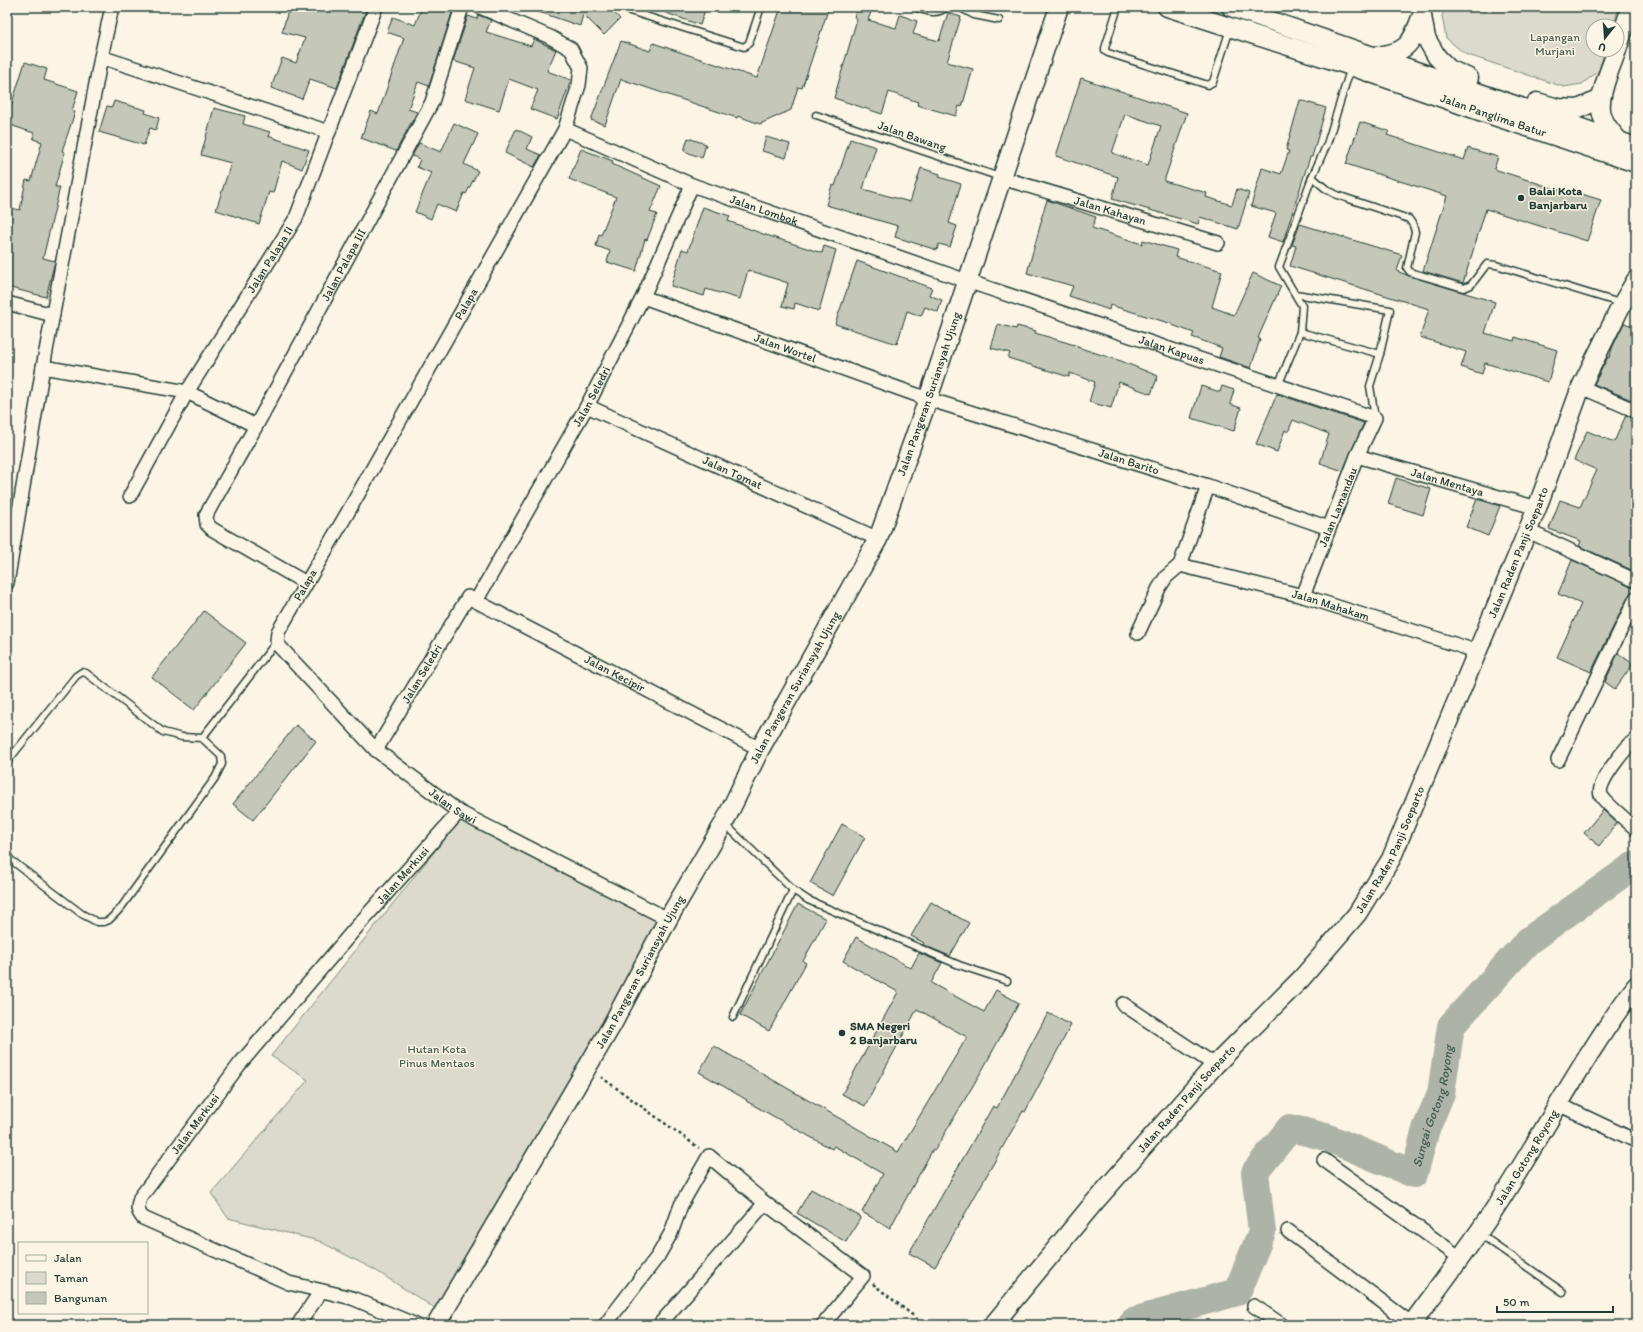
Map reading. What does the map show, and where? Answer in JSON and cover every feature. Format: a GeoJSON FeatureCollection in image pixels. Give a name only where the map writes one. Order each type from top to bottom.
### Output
{"type":"FeatureCollection","features":[{"type":"Feature","properties":{"kind":"main road","name":"Jalan Pangeran Suriansyah Ujung"},"geometry":{"type":"LineString","coordinates":[[436,1325],[588,1067],[668,919],[724,823],[760,749],[878,539],[928,398],[1059,7]]}},
{"type":"Feature","properties":{"kind":"main road","name":"Jalan Panglima Batur"},"geometry":{"type":"LineString","coordinates":[[1167,7],[1351,66],[1508,121],[1636,163]]}},
{"type":"Feature","properties":{"kind":"main road","name":"Jalan Panglima Batur"},"geometry":{"type":"LineString","coordinates":[[1231,7],[1628,144]]}},
{"type":"Feature","properties":{"kind":"main road"},"geometry":{"type":"LineString","coordinates":[[1625,25],[1631,7]]}},
{"type":"Feature","properties":{"kind":"main road"},"geometry":{"type":"LineString","coordinates":[[1374,56],[1388,55],[1399,52],[1412,41],[1423,12]]}},
{"type":"Feature","properties":{"kind":"main road"},"geometry":{"type":"LineString","coordinates":[[1423,12],[1426,38],[1437,57],[1449,69],[1473,80],[1558,108],[1578,109],[1601,99]]}},
{"type":"Feature","properties":{"kind":"main road"},"geometry":{"type":"LineString","coordinates":[[1614,58],[1601,99],[1601,112],[1609,129],[1628,144]]}},
{"type":"Feature","properties":{"kind":"main road","name":"Jalan Raden Panji Soeparto"},"geometry":{"type":"LineString","coordinates":[[993,1325],[1092,1206],[1215,1065],[1301,979],[1357,914],[1391,860],[1479,652],[1528,531],[1581,387],[1622,304],[1636,280]]}},
{"type":"Feature","properties":{"kind":"main road","name":"Jalan Gotong Royong"},"geometry":{"type":"LineString","coordinates":[[1411,1325],[1478,1233],[1506,1191],[1558,1104],[1615,1014],[1636,986]]}},
{"type":"Feature","properties":{"kind":"street"},"geometry":{"type":"LineString","coordinates":[[7,583],[43,367],[101,57],[112,7]]}},
{"type":"Feature","properties":{"kind":"street","name":"Jalan Palapa II"},"geometry":{"type":"LineString","coordinates":[[130,496],[187,392],[296,218],[376,7]]}},
{"type":"Feature","properties":{"kind":"street","name":"Jalan Palapa III"},"geometry":{"type":"LineString","coordinates":[[306,583],[212,529],[207,524],[206,515],[432,102],[462,7]]}},
{"type":"Feature","properties":{"kind":"street","name":"Palapa"},"geometry":{"type":"LineString","coordinates":[[277,640],[278,632],[348,512],[565,130],[579,85],[581,68],[571,49],[550,37],[480,7]]}},
{"type":"Feature","properties":{"kind":"street"},"geometry":{"type":"LineString","coordinates":[[101,57],[329,132]]}},
{"type":"Feature","properties":{"kind":"street","name":"Jalan Lombok"},"geometry":{"type":"LineString","coordinates":[[565,130],[692,185],[967,281]]}},
{"type":"Feature","properties":{"kind":"street","name":"Jalan Kahayan"},"geometry":{"type":"LineString","coordinates":[[1002,178],[1218,243]]}},
{"type":"Feature","properties":{"kind":"street","name":"Jalan Seledri"},"geometry":{"type":"LineString","coordinates":[[376,750],[472,600],[587,406],[642,297],[692,185]]}},
{"type":"Feature","properties":{"kind":"street","name":"Jalan Kapuas"},"geometry":{"type":"LineString","coordinates":[[967,281],[1375,418]]}},
{"type":"Feature","properties":{"kind":"street","name":"Jalan Wortel"},"geometry":{"type":"LineString","coordinates":[[642,297],[928,398]]}},
{"type":"Feature","properties":{"kind":"street"},"geometry":{"type":"LineString","coordinates":[[7,303],[53,315]]}},
{"type":"Feature","properties":{"kind":"street"},"geometry":{"type":"LineString","coordinates":[[43,367],[187,392],[256,426]]}},
{"type":"Feature","properties":{"kind":"street"},"geometry":{"type":"LineString","coordinates":[[1581,387],[1636,411]]}},
{"type":"Feature","properties":{"kind":"street","name":"Jalan Barito"},"geometry":{"type":"LineString","coordinates":[[928,398],[1208,486],[1329,528]]}},
{"type":"Feature","properties":{"kind":"street","name":"Jalan Tomat"},"geometry":{"type":"LineString","coordinates":[[587,406],[878,539]]}},
{"type":"Feature","properties":{"kind":"street","name":"Jalan Lamandau"},"geometry":{"type":"LineString","coordinates":[[1303,596],[1358,456],[1375,418]]}},
{"type":"Feature","properties":{"kind":"street","name":"Jalan Mentaya"},"geometry":{"type":"LineString","coordinates":[[1358,456],[1537,508]]}},
{"type":"Feature","properties":{"kind":"street"},"geometry":{"type":"LineString","coordinates":[[1138,633],[1159,588],[1166,577],[1180,565],[1208,486]]}},
{"type":"Feature","properties":{"kind":"street"},"geometry":{"type":"LineString","coordinates":[[1528,531],[1636,582]]}},
{"type":"Feature","properties":{"kind":"street","name":"Jalan Mahakam"},"geometry":{"type":"LineString","coordinates":[[1180,565],[1303,596],[1479,652]]}},
{"type":"Feature","properties":{"kind":"street"},"geometry":{"type":"LineString","coordinates":[[1558,760],[1636,598]]}},
{"type":"Feature","properties":{"kind":"street","name":"Jalan Kecipir"},"geometry":{"type":"LineString","coordinates":[[472,600],[760,749]]}},
{"type":"Feature","properties":{"kind":"street","name":"Jalan Sawi"},"geometry":{"type":"LineString","coordinates":[[277,640],[279,646],[376,750],[459,812],[668,919]]}},
{"type":"Feature","properties":{"kind":"street"},"geometry":{"type":"LineString","coordinates":[[1636,739],[1616,762],[1601,783],[1599,789],[1600,794],[1636,829]]}},
{"type":"Feature","properties":{"kind":"street","name":"Jalan Merkusi"},"geometry":{"type":"LineString","coordinates":[[416,1325],[352,1298],[289,1283],[143,1218],[138,1212],[138,1205],[140,1198],[239,1065],[354,930],[459,812]]}},
{"type":"Feature","properties":{"kind":"street"},"geometry":{"type":"LineString","coordinates":[[1123,1004],[1215,1065]]}},
{"type":"Feature","properties":{"kind":"street"},"geometry":{"type":"LineString","coordinates":[[1558,1104],[1636,1141]]}},
{"type":"Feature","properties":{"kind":"street"},"geometry":{"type":"LineString","coordinates":[[605,1325],[658,1256],[671,1233],[681,1205],[709,1156],[765,1203],[862,1276],[823,1325]]}},
{"type":"Feature","properties":{"kind":"street"},"geometry":{"type":"LineString","coordinates":[[1324,1160],[1459,1258]]}},
{"type":"Feature","properties":{"kind":"street"},"geometry":{"type":"LineString","coordinates":[[660,1324],[765,1203]]}},
{"type":"Feature","properties":{"kind":"street"},"geometry":{"type":"LineString","coordinates":[[1288,1232],[1411,1325]]}},
{"type":"Feature","properties":{"kind":"street"},"geometry":{"type":"LineString","coordinates":[[298,1325],[321,1291]]}},
{"type":"Feature","properties":{"kind":"street"},"geometry":{"type":"LineString","coordinates":[[1254,1306],[1282,1325]]}},
{"type":"Feature","properties":{"kind":"lane"},"geometry":{"type":"LineString","coordinates":[[617,7],[744,47],[749,43],[761,7]]}},
{"type":"Feature","properties":{"kind":"lane"},"geometry":{"type":"LineString","coordinates":[[914,7],[929,12],[939,12],[947,7]]}},
{"type":"Feature","properties":{"kind":"lane"},"geometry":{"type":"LineString","coordinates":[[959,7],[974,15],[999,20]]}},
{"type":"Feature","properties":{"kind":"lane"},"geometry":{"type":"LineString","coordinates":[[1118,7],[1105,51],[1208,85],[1213,82],[1230,27]]}},
{"type":"Feature","properties":{"kind":"lane"},"geometry":{"type":"LineString","coordinates":[[1278,386],[1300,332],[1302,306],[1279,266],[1312,177],[1326,144],[1351,66]]}},
{"type":"Feature","properties":{"kind":"lane","name":"Jalan Bawang"},"geometry":{"type":"LineString","coordinates":[[816,115],[1002,178]]}},
{"type":"Feature","properties":{"kind":"lane"},"geometry":{"type":"LineString","coordinates":[[1312,177],[1326,189],[1337,195],[1409,219],[1415,232],[1407,268],[1410,272],[1464,288],[1471,285],[1487,264],[1496,265],[1622,304]]}},
{"type":"Feature","properties":{"kind":"lane"},"geometry":{"type":"LineString","coordinates":[[1296,294],[1390,310],[1380,354],[1370,386],[1375,418]]}},
{"type":"Feature","properties":{"kind":"lane"},"geometry":{"type":"LineString","coordinates":[[1300,332],[1380,354]]}},
{"type":"Feature","properties":{"kind":"lane"},"geometry":{"type":"LineString","coordinates":[[202,738],[277,640]]}},
{"type":"Feature","properties":{"kind":"lane"},"geometry":{"type":"LineString","coordinates":[[7,762],[76,676],[82,672],[86,673],[163,732],[182,737],[202,738],[221,756],[222,764],[216,778],[120,909],[109,920],[97,922],[82,914],[7,857]]}},
{"type":"Feature","properties":{"kind":"lane"},"geometry":{"type":"LineString","coordinates":[[724,823],[793,890],[808,900],[959,965],[1007,981]]}},
{"type":"Feature","properties":{"kind":"lane"},"geometry":{"type":"LineString","coordinates":[[733,1017],[793,890]]}},
{"type":"Feature","properties":{"kind":"lane"},"geometry":{"type":"LineString","coordinates":[[1478,1233],[1563,1292]]}},
{"type":"Feature","properties":{"kind":"path"},"geometry":{"type":"LineString","coordinates":[[588,1067],[709,1156]]}},
{"type":"Feature","properties":{"kind":"path"},"geometry":{"type":"LineString","coordinates":[[862,1276],[925,1325]]}},
{"type":"Feature","properties":{"kind":"green space","name":"Lapangan Murjani"},"geometry":{"type":"Polygon","coordinates":[[[1445,7],[1619,7],[1616,18],[1585,18],[1585,58],[1603,58],[1599,71],[1582,84],[1564,87],[1465,54],[1446,38],[1442,16],[1445,7]]]}},
{"type":"Feature","properties":{"kind":"green space","name":"Hutan Kota Pinus Mentaos"},"geometry":{"type":"Polygon","coordinates":[[[462,817],[661,920],[584,1064],[436,1309],[375,1270],[319,1241],[228,1218],[211,1193],[308,1080],[271,1056],[462,817]]]}},
{"type":"Feature","properties":{"kind":"building"},"geometry":{"type":"Polygon","coordinates":[[[289,7],[367,7],[337,88],[310,79],[302,99],[271,88],[282,58],[296,63],[305,38],[282,32],[289,7]]]}},
{"type":"Feature","properties":{"kind":"building"},"geometry":{"type":"Polygon","coordinates":[[[422,7],[444,7],[453,10],[429,86],[418,82],[408,109],[417,112],[396,151],[361,138],[371,111],[378,114],[404,38],[387,32],[393,17],[415,25],[422,7]]]}},
{"type":"Feature","properties":{"kind":"building"},"geometry":{"type":"Polygon","coordinates":[[[533,7],[609,7],[620,19],[604,35],[583,14],[580,26],[533,10],[533,7]]]}},
{"type":"Feature","properties":{"kind":"building"},"geometry":{"type":"Polygon","coordinates":[[[656,7],[706,7],[700,25],[655,9],[656,7]]]}},
{"type":"Feature","properties":{"kind":"building"},"geometry":{"type":"Polygon","coordinates":[[[781,7],[829,7],[802,88],[798,87],[791,110],[760,124],[738,116],[737,118],[621,79],[605,125],[591,120],[621,41],[650,51],[653,43],[757,78],[781,7]]]}},
{"type":"Feature","properties":{"kind":"building"},"geometry":{"type":"Polygon","coordinates":[[[858,7],[873,7],[868,20],[896,28],[900,15],[917,21],[913,34],[939,41],[948,13],[961,17],[947,62],[973,69],[962,107],[959,106],[956,116],[917,105],[918,102],[889,92],[882,114],[834,98],[857,19],[854,17],[858,7]]]}},
{"type":"Feature","properties":{"kind":"building"},"geometry":{"type":"Polygon","coordinates":[[[478,15],[491,20],[486,32],[531,46],[534,39],[556,50],[547,71],[571,80],[557,119],[530,109],[538,90],[509,79],[499,110],[465,99],[475,68],[453,61],[468,16],[477,19],[478,15]]]}},
{"type":"Feature","properties":{"kind":"building"},"geometry":{"type":"Polygon","coordinates":[[[25,62],[47,69],[44,80],[78,91],[72,111],[75,112],[62,151],[65,152],[55,187],[60,187],[43,258],[55,261],[46,297],[7,287],[7,207],[20,210],[26,180],[31,181],[42,142],[33,139],[34,133],[7,124],[7,119],[25,62]]]}},
{"type":"Feature","properties":{"kind":"building"},"geometry":{"type":"Polygon","coordinates":[[[1081,78],[1187,113],[1164,181],[1207,193],[1206,197],[1232,205],[1237,189],[1249,193],[1238,229],[1200,217],[1198,224],[1112,199],[1118,177],[1056,156],[1081,78]],[[1125,114],[1112,153],[1148,165],[1161,126],[1125,114]]]}},
{"type":"Feature","properties":{"kind":"building"},"geometry":{"type":"Polygon","coordinates":[[[1300,100],[1326,108],[1312,157],[1310,157],[1283,242],[1268,237],[1276,213],[1251,206],[1262,168],[1281,174],[1289,151],[1286,150],[1300,100]]]}},
{"type":"Feature","properties":{"kind":"building"},"geometry":{"type":"Polygon","coordinates":[[[114,101],[146,110],[145,113],[159,118],[156,130],[150,128],[144,145],[99,132],[107,106],[112,107],[114,101]]]}},
{"type":"Feature","properties":{"kind":"building"},"geometry":{"type":"Polygon","coordinates":[[[214,108],[245,116],[243,124],[270,132],[268,136],[309,150],[302,169],[282,161],[273,193],[269,192],[259,224],[216,210],[231,163],[201,155],[214,108]]]}},
{"type":"Feature","properties":{"kind":"building","name":"Balai Kota Banjarbaru"},"geometry":{"type":"Polygon","coordinates":[[[1360,122],[1389,131],[1387,135],[1464,160],[1468,148],[1498,157],[1494,169],[1571,194],[1572,191],[1601,200],[1587,241],[1486,209],[1463,283],[1423,271],[1447,196],[1346,164],[1360,122]]]}},
{"type":"Feature","properties":{"kind":"building"},"geometry":{"type":"Polygon","coordinates":[[[454,123],[478,134],[464,164],[478,171],[466,194],[464,193],[456,212],[437,204],[431,219],[415,212],[431,173],[417,167],[420,159],[412,156],[419,143],[441,152],[454,123]]]}},
{"type":"Feature","properties":{"kind":"building"},"geometry":{"type":"Polygon","coordinates":[[[516,129],[532,137],[527,149],[541,155],[534,167],[505,153],[516,129]]]}},
{"type":"Feature","properties":{"kind":"building"},"geometry":{"type":"Polygon","coordinates":[[[766,137],[790,144],[786,158],[762,151],[766,137]]]}},
{"type":"Feature","properties":{"kind":"building"},"geometry":{"type":"Polygon","coordinates":[[[688,138],[706,144],[702,158],[684,151],[688,138]]]}},
{"type":"Feature","properties":{"kind":"building"},"geometry":{"type":"Polygon","coordinates":[[[850,139],[876,147],[863,189],[910,202],[921,168],[940,174],[939,177],[961,184],[949,223],[957,226],[950,247],[939,244],[937,250],[895,237],[898,226],[826,205],[832,185],[835,186],[850,139]]]}},
{"type":"Feature","properties":{"kind":"building"},"geometry":{"type":"Polygon","coordinates":[[[581,149],[613,161],[612,164],[661,186],[650,212],[657,214],[647,240],[645,239],[636,271],[607,262],[610,251],[596,246],[599,234],[601,235],[616,197],[569,179],[581,149]]]}},
{"type":"Feature","properties":{"kind":"building"},"geometry":{"type":"Polygon","coordinates":[[[1047,200],[1096,217],[1092,228],[1142,244],[1143,240],[1177,250],[1175,257],[1222,271],[1212,307],[1234,315],[1253,273],[1281,286],[1258,338],[1260,339],[1251,368],[1219,357],[1222,348],[1192,337],[1194,333],[1172,324],[1110,305],[1109,310],[1069,296],[1073,286],[1027,273],[1047,200]]]}},
{"type":"Feature","properties":{"kind":"building"},"geometry":{"type":"Polygon","coordinates":[[[703,207],[730,216],[728,221],[763,234],[822,253],[824,246],[836,250],[819,311],[795,303],[794,309],[782,306],[788,283],[748,270],[740,299],[706,289],[704,296],[671,286],[682,249],[688,251],[703,207]]]}},
{"type":"Feature","properties":{"kind":"building"},"geometry":{"type":"Polygon","coordinates":[[[1300,224],[1402,255],[1397,271],[1495,302],[1485,333],[1514,341],[1515,337],[1557,350],[1548,382],[1485,363],[1482,374],[1461,367],[1466,352],[1420,337],[1429,309],[1290,266],[1296,246],[1292,245],[1300,224]]]}},
{"type":"Feature","properties":{"kind":"building"},"geometry":{"type":"Polygon","coordinates":[[[857,261],[932,288],[929,295],[942,300],[938,312],[925,307],[921,316],[907,311],[897,344],[835,324],[857,261]]]}},
{"type":"Feature","properties":{"kind":"building"},"geometry":{"type":"Polygon","coordinates":[[[1624,323],[1636,327],[1636,402],[1594,384],[1608,357],[1609,358],[1624,323]]]}},
{"type":"Feature","properties":{"kind":"building"},"geometry":{"type":"Polygon","coordinates":[[[998,324],[1016,329],[1017,326],[1036,331],[1035,333],[1121,361],[1158,376],[1151,394],[1119,382],[1111,408],[1089,402],[1095,382],[1070,373],[1069,377],[1008,358],[1010,353],[991,348],[998,324]]]}},
{"type":"Feature","properties":{"kind":"building"},"geometry":{"type":"Polygon","coordinates":[[[1201,386],[1220,392],[1222,386],[1234,390],[1230,404],[1241,408],[1234,431],[1191,418],[1201,386]]]}},
{"type":"Feature","properties":{"kind":"building"},"geometry":{"type":"Polygon","coordinates":[[[1277,394],[1364,423],[1343,471],[1320,463],[1329,434],[1293,420],[1288,432],[1285,430],[1277,452],[1256,444],[1277,394]]]}},
{"type":"Feature","properties":{"kind":"building"},"geometry":{"type":"Polygon","coordinates":[[[1626,415],[1636,419],[1636,572],[1579,546],[1581,541],[1549,529],[1560,500],[1580,507],[1597,470],[1574,460],[1587,431],[1614,442],[1626,415]]]}},
{"type":"Feature","properties":{"kind":"building"},"geometry":{"type":"Polygon","coordinates":[[[1396,478],[1431,489],[1423,515],[1388,504],[1396,478]]]}},
{"type":"Feature","properties":{"kind":"building"},"geometry":{"type":"Polygon","coordinates":[[[1477,499],[1500,506],[1488,536],[1466,527],[1477,499]]]}},
{"type":"Feature","properties":{"kind":"building"},"geometry":{"type":"Polygon","coordinates":[[[1572,560],[1636,589],[1629,595],[1591,672],[1557,657],[1581,604],[1558,594],[1572,560]]]}},
{"type":"Feature","properties":{"kind":"building"},"geometry":{"type":"Polygon","coordinates":[[[204,611],[246,643],[194,710],[152,677],[204,611]]]}},
{"type":"Feature","properties":{"kind":"building"},"geometry":{"type":"Polygon","coordinates":[[[1618,653],[1633,664],[1615,689],[1605,682],[1618,653]]]}},
{"type":"Feature","properties":{"kind":"building"},"geometry":{"type":"Polygon","coordinates":[[[296,725],[316,741],[253,820],[233,804],[296,725]]]}},
{"type":"Feature","properties":{"kind":"building"},"geometry":{"type":"Polygon","coordinates":[[[1603,810],[1617,823],[1599,846],[1584,833],[1603,810]]]}},
{"type":"Feature","properties":{"kind":"building"},"geometry":{"type":"Polygon","coordinates":[[[842,824],[865,837],[833,896],[810,883],[842,824]]]}},
{"type":"Feature","properties":{"kind":"building"},"geometry":{"type":"Polygon","coordinates":[[[931,902],[969,923],[950,956],[923,945],[924,943],[911,936],[931,902]]]}},
{"type":"Feature","properties":{"kind":"building"},"geometry":{"type":"Polygon","coordinates":[[[798,904],[826,919],[803,961],[806,963],[769,1031],[740,1015],[798,904]]]}},
{"type":"Feature","properties":{"kind":"building"},"geometry":{"type":"Polygon","coordinates":[[[856,937],[911,968],[919,953],[942,963],[931,983],[984,1012],[996,990],[1019,1003],[984,1067],[935,1150],[933,1149],[890,1228],[862,1212],[883,1174],[834,1146],[832,1149],[746,1101],[747,1100],[699,1072],[714,1046],[898,1152],[967,1037],[917,1009],[865,1106],[842,1094],[898,992],[843,961],[856,937]]]}},
{"type":"Feature","properties":{"kind":"building"},"geometry":{"type":"Polygon","coordinates":[[[1048,1013],[1071,1025],[1025,1112],[1023,1111],[935,1267],[909,1253],[993,1106],[997,1108],[1048,1013]]]}},
{"type":"Feature","properties":{"kind":"building"},"geometry":{"type":"Polygon","coordinates":[[[811,1189],[861,1217],[846,1242],[797,1213],[811,1189]]]}},
{"type":"Feature","properties":{"kind":"waterway","name":"Sungai Gotong Royong"},"geometry":{"type":"LineString","coordinates":[[1132,1325],[1133,1321],[1237,1292],[1262,1232],[1255,1172],[1290,1128],[1326,1137],[1414,1174],[1426,1129],[1441,1093],[1451,1026],[1528,941],[1636,864]]}},
{"type":"Feature","properties":{"kind":"place","name":"Balai Kota Banjarbaru"},"geometry":{"type":"Point","coordinates":[1521,198]}},
{"type":"Feature","properties":{"kind":"place","name":"SMA Negeri 2 Banjarbaru"},"geometry":{"type":"Point","coordinates":[842,1033]}}]}
